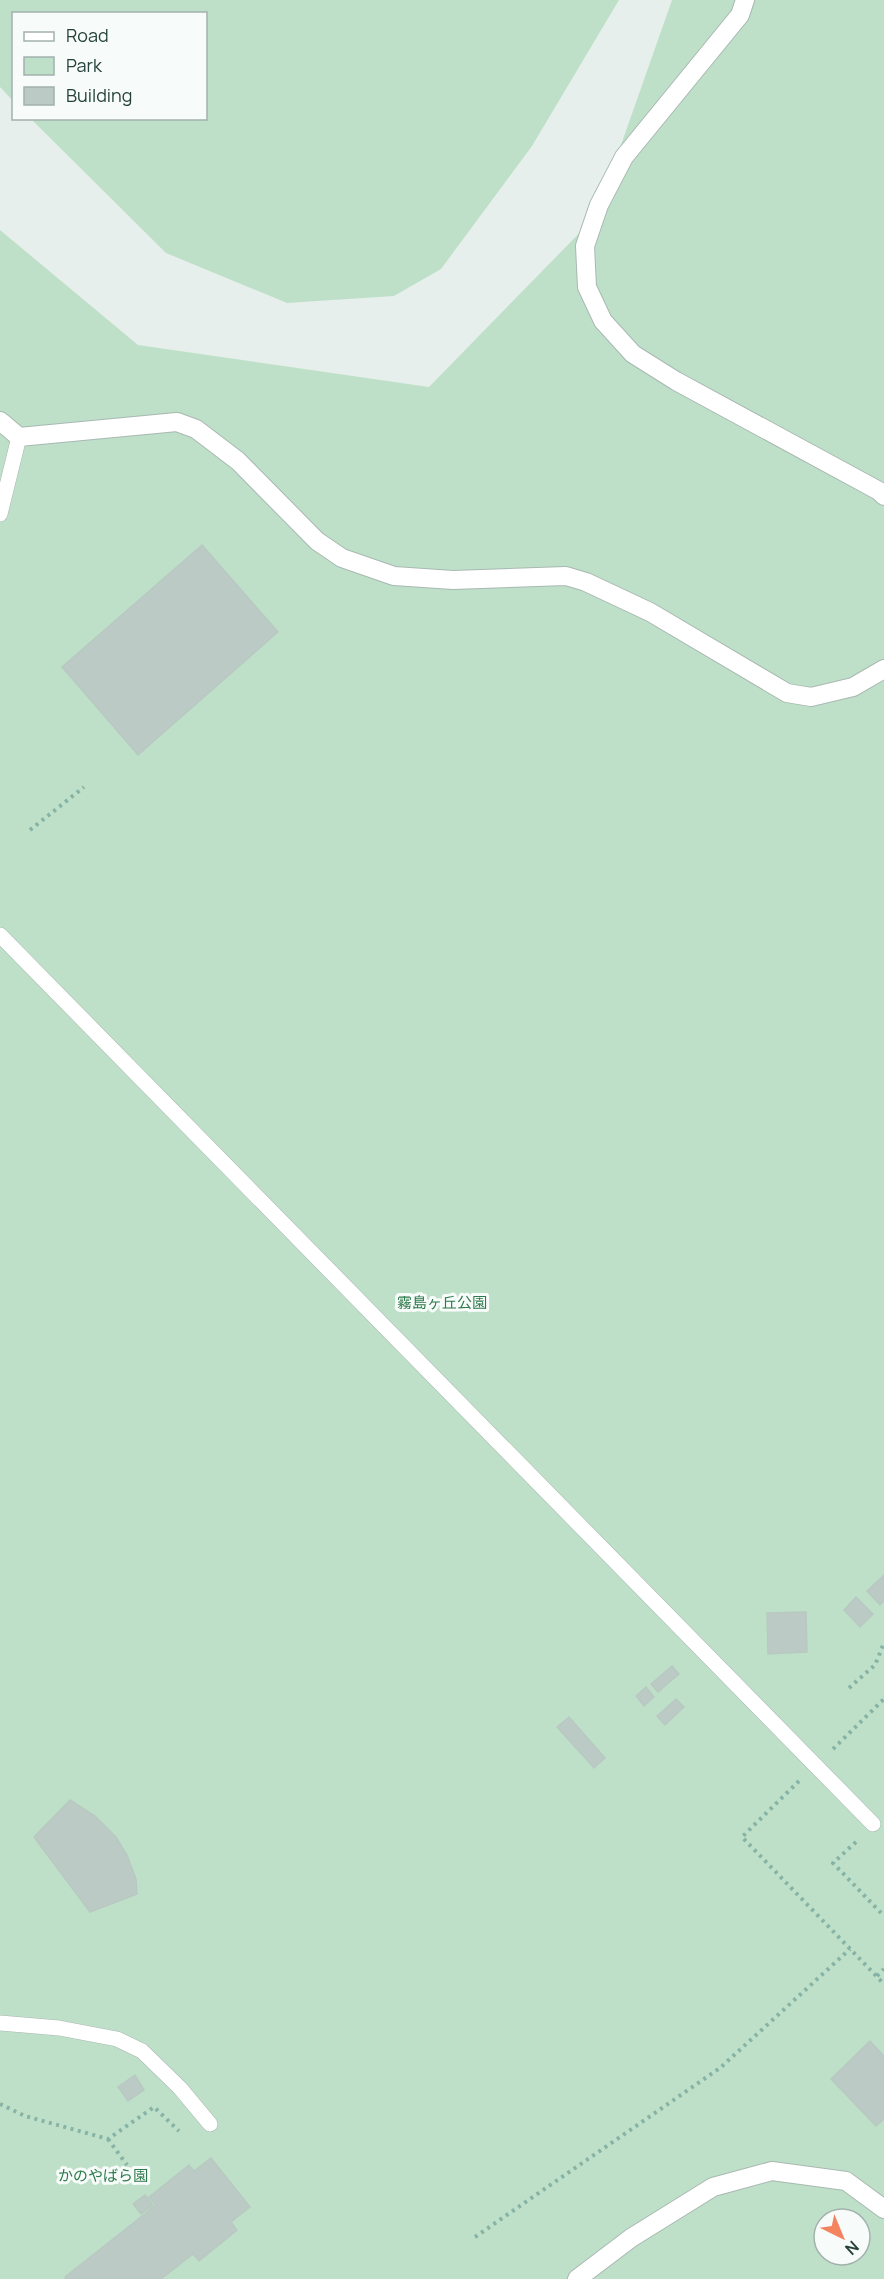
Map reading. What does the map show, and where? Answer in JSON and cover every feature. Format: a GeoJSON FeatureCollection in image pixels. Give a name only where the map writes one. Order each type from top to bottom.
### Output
{"type":"FeatureCollection","features":[{"type":"Feature","properties":{"kind":"street"},"geometry":{"type":"LineString","coordinates":[[746,0],[740,15],[624,158],[598,205],[585,246],[588,287],[603,321],[633,354],[676,381],[879,491],[884,496]]}},
{"type":"Feature","properties":{"kind":"street"},"geometry":{"type":"LineString","coordinates":[[0,421],[19,437],[177,422],[196,429],[238,461],[317,541],[342,558],[394,576],[453,580],[566,576],[586,582],[650,612],[787,693],[811,697],[853,687],[884,669]]}},
{"type":"Feature","properties":{"kind":"street"},"geometry":{"type":"LineString","coordinates":[[577,2279],[631,2238],[713,2187],[772,2171],[846,2181],[884,2209]]}},
{"type":"Feature","properties":{"kind":"lane"},"geometry":{"type":"LineString","coordinates":[[0,514],[19,437]]}},
{"type":"Feature","properties":{"kind":"lane"},"geometry":{"type":"LineString","coordinates":[[0,935],[873,1824]]}},
{"type":"Feature","properties":{"kind":"lane"},"geometry":{"type":"LineString","coordinates":[[0,2023],[59,2028],[117,2039],[142,2050],[180,2088],[210,2124]]}},
{"type":"Feature","properties":{"kind":"path"},"geometry":{"type":"LineString","coordinates":[[30,830],[84,787]]}},
{"type":"Feature","properties":{"kind":"path"},"geometry":{"type":"LineString","coordinates":[[849,1688],[875,1665],[884,1643]]}},
{"type":"Feature","properties":{"kind":"path"},"geometry":{"type":"LineString","coordinates":[[884,1699],[742,1837],[884,1984]]}},
{"type":"Feature","properties":{"kind":"path"},"geometry":{"type":"LineString","coordinates":[[873,1824],[833,1863],[884,1916]]}},
{"type":"Feature","properties":{"kind":"path"},"geometry":{"type":"LineString","coordinates":[[475,2237],[720,2068],[850,1949]]}},
{"type":"Feature","properties":{"kind":"path"},"geometry":{"type":"LineString","coordinates":[[877,1976],[884,1969]]}},
{"type":"Feature","properties":{"kind":"path"},"geometry":{"type":"LineString","coordinates":[[0,2104],[25,2116],[108,2139],[127,2165]]}},
{"type":"Feature","properties":{"kind":"path"},"geometry":{"type":"LineString","coordinates":[[108,2139],[154,2107],[179,2131]]}},
{"type":"Feature","properties":{"kind":"green space"},"geometry":{"type":"Polygon","coordinates":[[[0,0],[619,0],[532,146],[441,269],[394,296],[287,303],[166,253],[32,120],[207,120],[207,12],[12,12],[12,100],[0,87],[0,0]]]}},
{"type":"Feature","properties":{"kind":"green space","name":"霧島ヶ丘公園"},"geometry":{"type":"Polygon","coordinates":[[[672,0],[884,0],[884,2279],[0,2279],[0,230],[138,345],[429,387],[596,216],[672,0]]]}},
{"type":"Feature","properties":{"kind":"building"},"geometry":{"type":"Polygon","coordinates":[[[202,545],[278,632],[138,755],[62,667],[202,545]]]}},
{"type":"Feature","properties":{"kind":"building"},"geometry":{"type":"Polygon","coordinates":[[[884,1575],[884,1601],[880,1605],[867,1591],[884,1575]]]}},
{"type":"Feature","properties":{"kind":"building"},"geometry":{"type":"Polygon","coordinates":[[[856,1597],[873,1614],[860,1627],[844,1610],[856,1597]]]}},
{"type":"Feature","properties":{"kind":"building"},"geometry":{"type":"Polygon","coordinates":[[[806,1612],[807,1652],[768,1654],[767,1613],[806,1612]]]}},
{"type":"Feature","properties":{"kind":"building"},"geometry":{"type":"Polygon","coordinates":[[[672,1666],[679,1674],[658,1692],[651,1684],[672,1666]]]}},
{"type":"Feature","properties":{"kind":"building"},"geometry":{"type":"Polygon","coordinates":[[[646,1687],[654,1697],[644,1706],[636,1696],[646,1687]]]}},
{"type":"Feature","properties":{"kind":"building"},"geometry":{"type":"Polygon","coordinates":[[[676,1699],[684,1707],[665,1725],[657,1716],[676,1699]]]}},
{"type":"Feature","properties":{"kind":"building"},"geometry":{"type":"Polygon","coordinates":[[[569,1717],[605,1758],[594,1768],[557,1727],[569,1717]]]}},
{"type":"Feature","properties":{"kind":"building"},"geometry":{"type":"Polygon","coordinates":[[[70,1800],[95,1816],[116,1837],[127,1855],[136,1879],[137,1894],[90,1912],[34,1837],[70,1800]]]}},
{"type":"Feature","properties":{"kind":"building"},"geometry":{"type":"Polygon","coordinates":[[[870,2041],[884,2056],[884,2119],[876,2126],[831,2079],[870,2041]]]}},
{"type":"Feature","properties":{"kind":"building"},"geometry":{"type":"Polygon","coordinates":[[[135,2075],[144,2090],[128,2101],[118,2087],[135,2075]]]}},
{"type":"Feature","properties":{"kind":"building"},"geometry":{"type":"Polygon","coordinates":[[[211,2158],[250,2207],[231,2222],[237,2230],[199,2261],[193,2254],[161,2279],[66,2279],[65,2277],[156,2205],[149,2197],[189,2165],[194,2171],[211,2158]]]}},
{"type":"Feature","properties":{"kind":"building"},"geometry":{"type":"Polygon","coordinates":[[[145,2195],[153,2205],[141,2214],[133,2204],[145,2195]]]}},
{"type":"Feature","properties":{"kind":"park label","name":"かのやばら園"},"geometry":{"type":"Point","coordinates":[103,2176]}}]}
